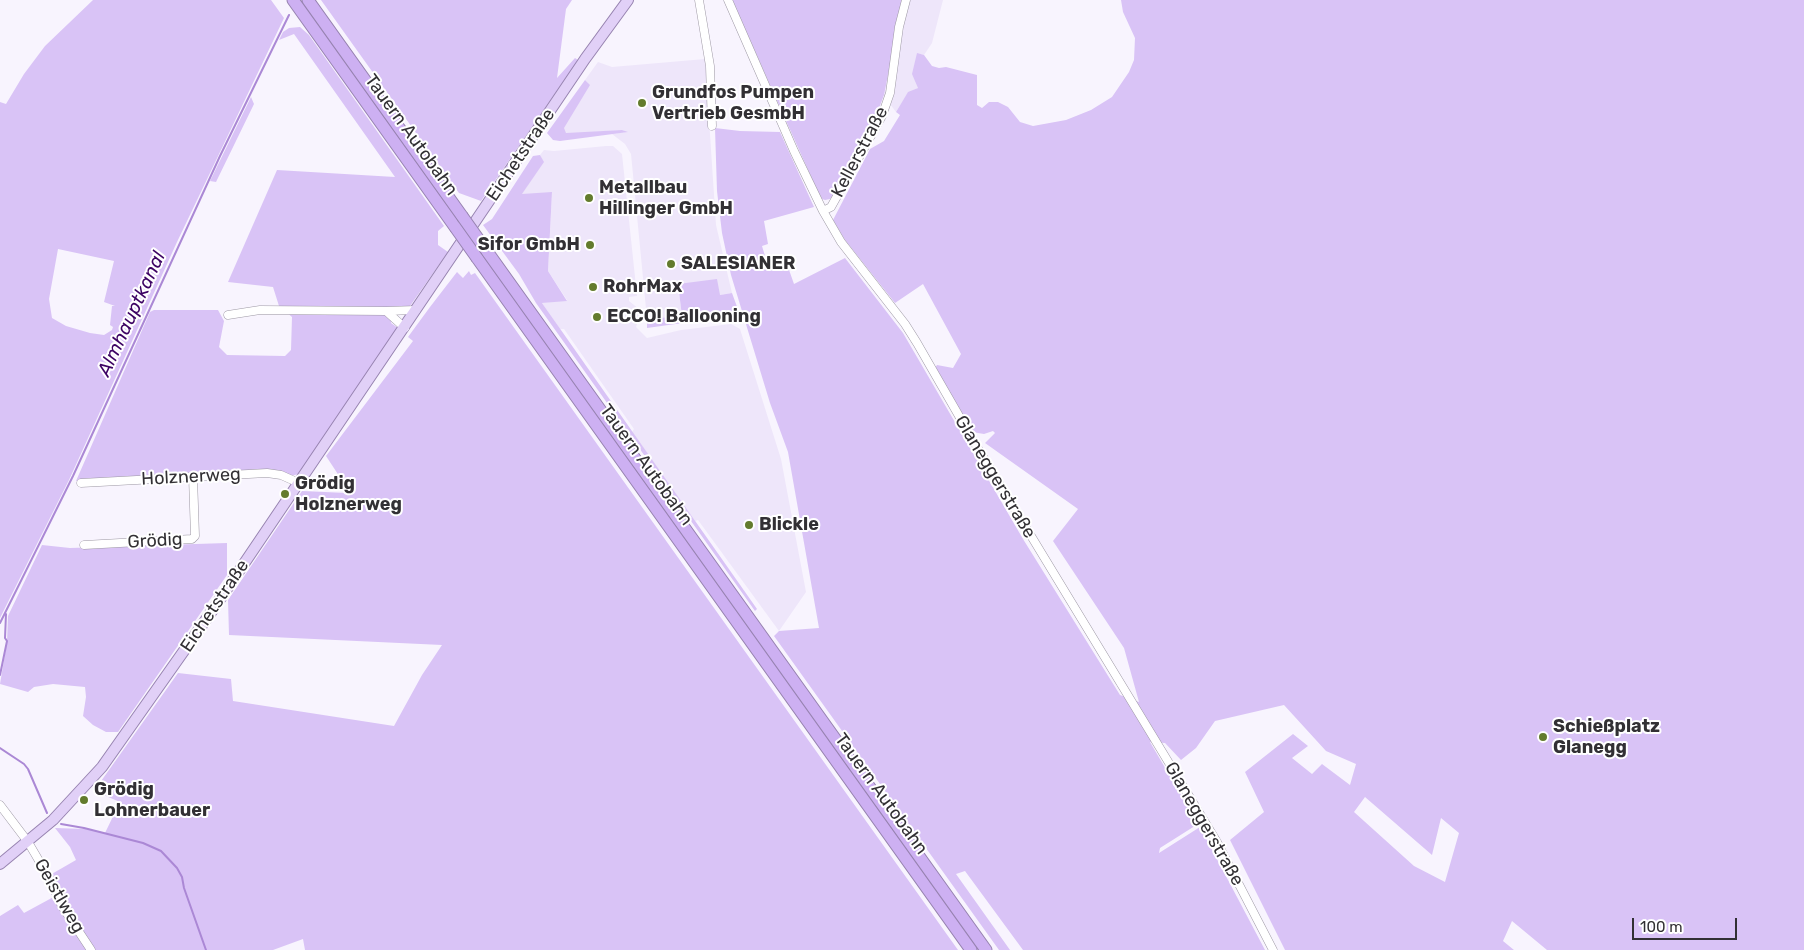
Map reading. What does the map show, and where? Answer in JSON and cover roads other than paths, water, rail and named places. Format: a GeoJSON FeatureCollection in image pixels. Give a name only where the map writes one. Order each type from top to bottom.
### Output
{"type":"FeatureCollection","features":[{"type":"Feature","properties":{"kind":"highway","name":"Tauern Autobahn"},"geometry":{"type":"LineString","coordinates":[[308,0],[986,950]]}},
{"type":"Feature","properties":{"kind":"highway","name":"Tauern Autobahn"},"geometry":{"type":"LineString","coordinates":[[294,2],[971,950]]}},
{"type":"Feature","properties":{"kind":"main road","name":"Eichetstraße"},"geometry":{"type":"LineString","coordinates":[[0,864],[53,820],[102,767],[147,705],[405,328],[585,59],[628,0]]}},
{"type":"Feature","properties":{"kind":"street"},"geometry":{"type":"LineString","coordinates":[[699,0],[710,66],[712,126]]}},
{"type":"Feature","properties":{"kind":"street","name":"Glaneggerstraße"},"geometry":{"type":"LineString","coordinates":[[728,0],[794,151],[823,211],[841,242],[905,324],[979,450],[1217,842],[1273,950]]}},
{"type":"Feature","properties":{"kind":"street","name":"Kellerstraße"},"geometry":{"type":"LineString","coordinates":[[823,211],[831,207],[882,116],[890,93],[899,27],[906,0]]}},
{"type":"Feature","properties":{"kind":"street"},"geometry":{"type":"LineString","coordinates":[[228,315],[260,310],[416,310]]}},
{"type":"Feature","properties":{"kind":"street"},"geometry":{"type":"LineString","coordinates":[[386,311],[405,328]]}},
{"type":"Feature","properties":{"kind":"street","name":"Holznerweg"},"geometry":{"type":"LineString","coordinates":[[80,483],[267,473],[281,475],[299,483]]}},
{"type":"Feature","properties":{"kind":"street","name":"Grödig"},"geometry":{"type":"LineString","coordinates":[[84,545],[192,539],[195,536],[193,477]]}},
{"type":"Feature","properties":{"kind":"street","name":"Geistlweg"},"geometry":{"type":"LineString","coordinates":[[0,805],[28,842],[48,876],[62,906],[91,950]]}},
{"type":"Feature","properties":{"kind":"waterway","name":"Almhauptkanal"},"geometry":{"type":"LineString","coordinates":[[0,623],[73,476],[220,156],[289,15]]}},
{"type":"Feature","properties":{"kind":"waterway"},"geometry":{"type":"LineString","coordinates":[[0,675],[7,641],[5,638],[6,614]]}},
{"type":"Feature","properties":{"kind":"waterway"},"geometry":{"type":"LineString","coordinates":[[0,748],[24,764],[28,769],[47,813]]}},
{"type":"Feature","properties":{"kind":"waterway"},"geometry":{"type":"LineString","coordinates":[[61,824],[143,843],[161,851],[177,868],[182,877],[184,888],[206,950]]}},
{"type":"Feature","properties":{"kind":"place","name":"Grundfos Pumpen Vertrieb GesmbH"},"geometry":{"type":"Point","coordinates":[642,103]}},
{"type":"Feature","properties":{"kind":"place","name":"Metallbau Hillinger GmbH"},"geometry":{"type":"Point","coordinates":[589,198]}},
{"type":"Feature","properties":{"kind":"place","name":"Sifor GmbH"},"geometry":{"type":"Point","coordinates":[590,245]}},
{"type":"Feature","properties":{"kind":"place","name":"SALESIANER"},"geometry":{"type":"Point","coordinates":[671,264]}},
{"type":"Feature","properties":{"kind":"place","name":"RohrMax"},"geometry":{"type":"Point","coordinates":[593,287]}},
{"type":"Feature","properties":{"kind":"place","name":"ECCO! Ballooning"},"geometry":{"type":"Point","coordinates":[597,317]}},
{"type":"Feature","properties":{"kind":"place","name":"Grödig Holznerweg"},"geometry":{"type":"Point","coordinates":[285,494]}},
{"type":"Feature","properties":{"kind":"place","name":"Blickle"},"geometry":{"type":"Point","coordinates":[749,525]}},
{"type":"Feature","properties":{"kind":"place","name":"Schießplatz Glanegg"},"geometry":{"type":"Point","coordinates":[1543,737]}},
{"type":"Feature","properties":{"kind":"place","name":"Grödig Lohnerbauer"},"geometry":{"type":"Point","coordinates":[84,800]}}]}
